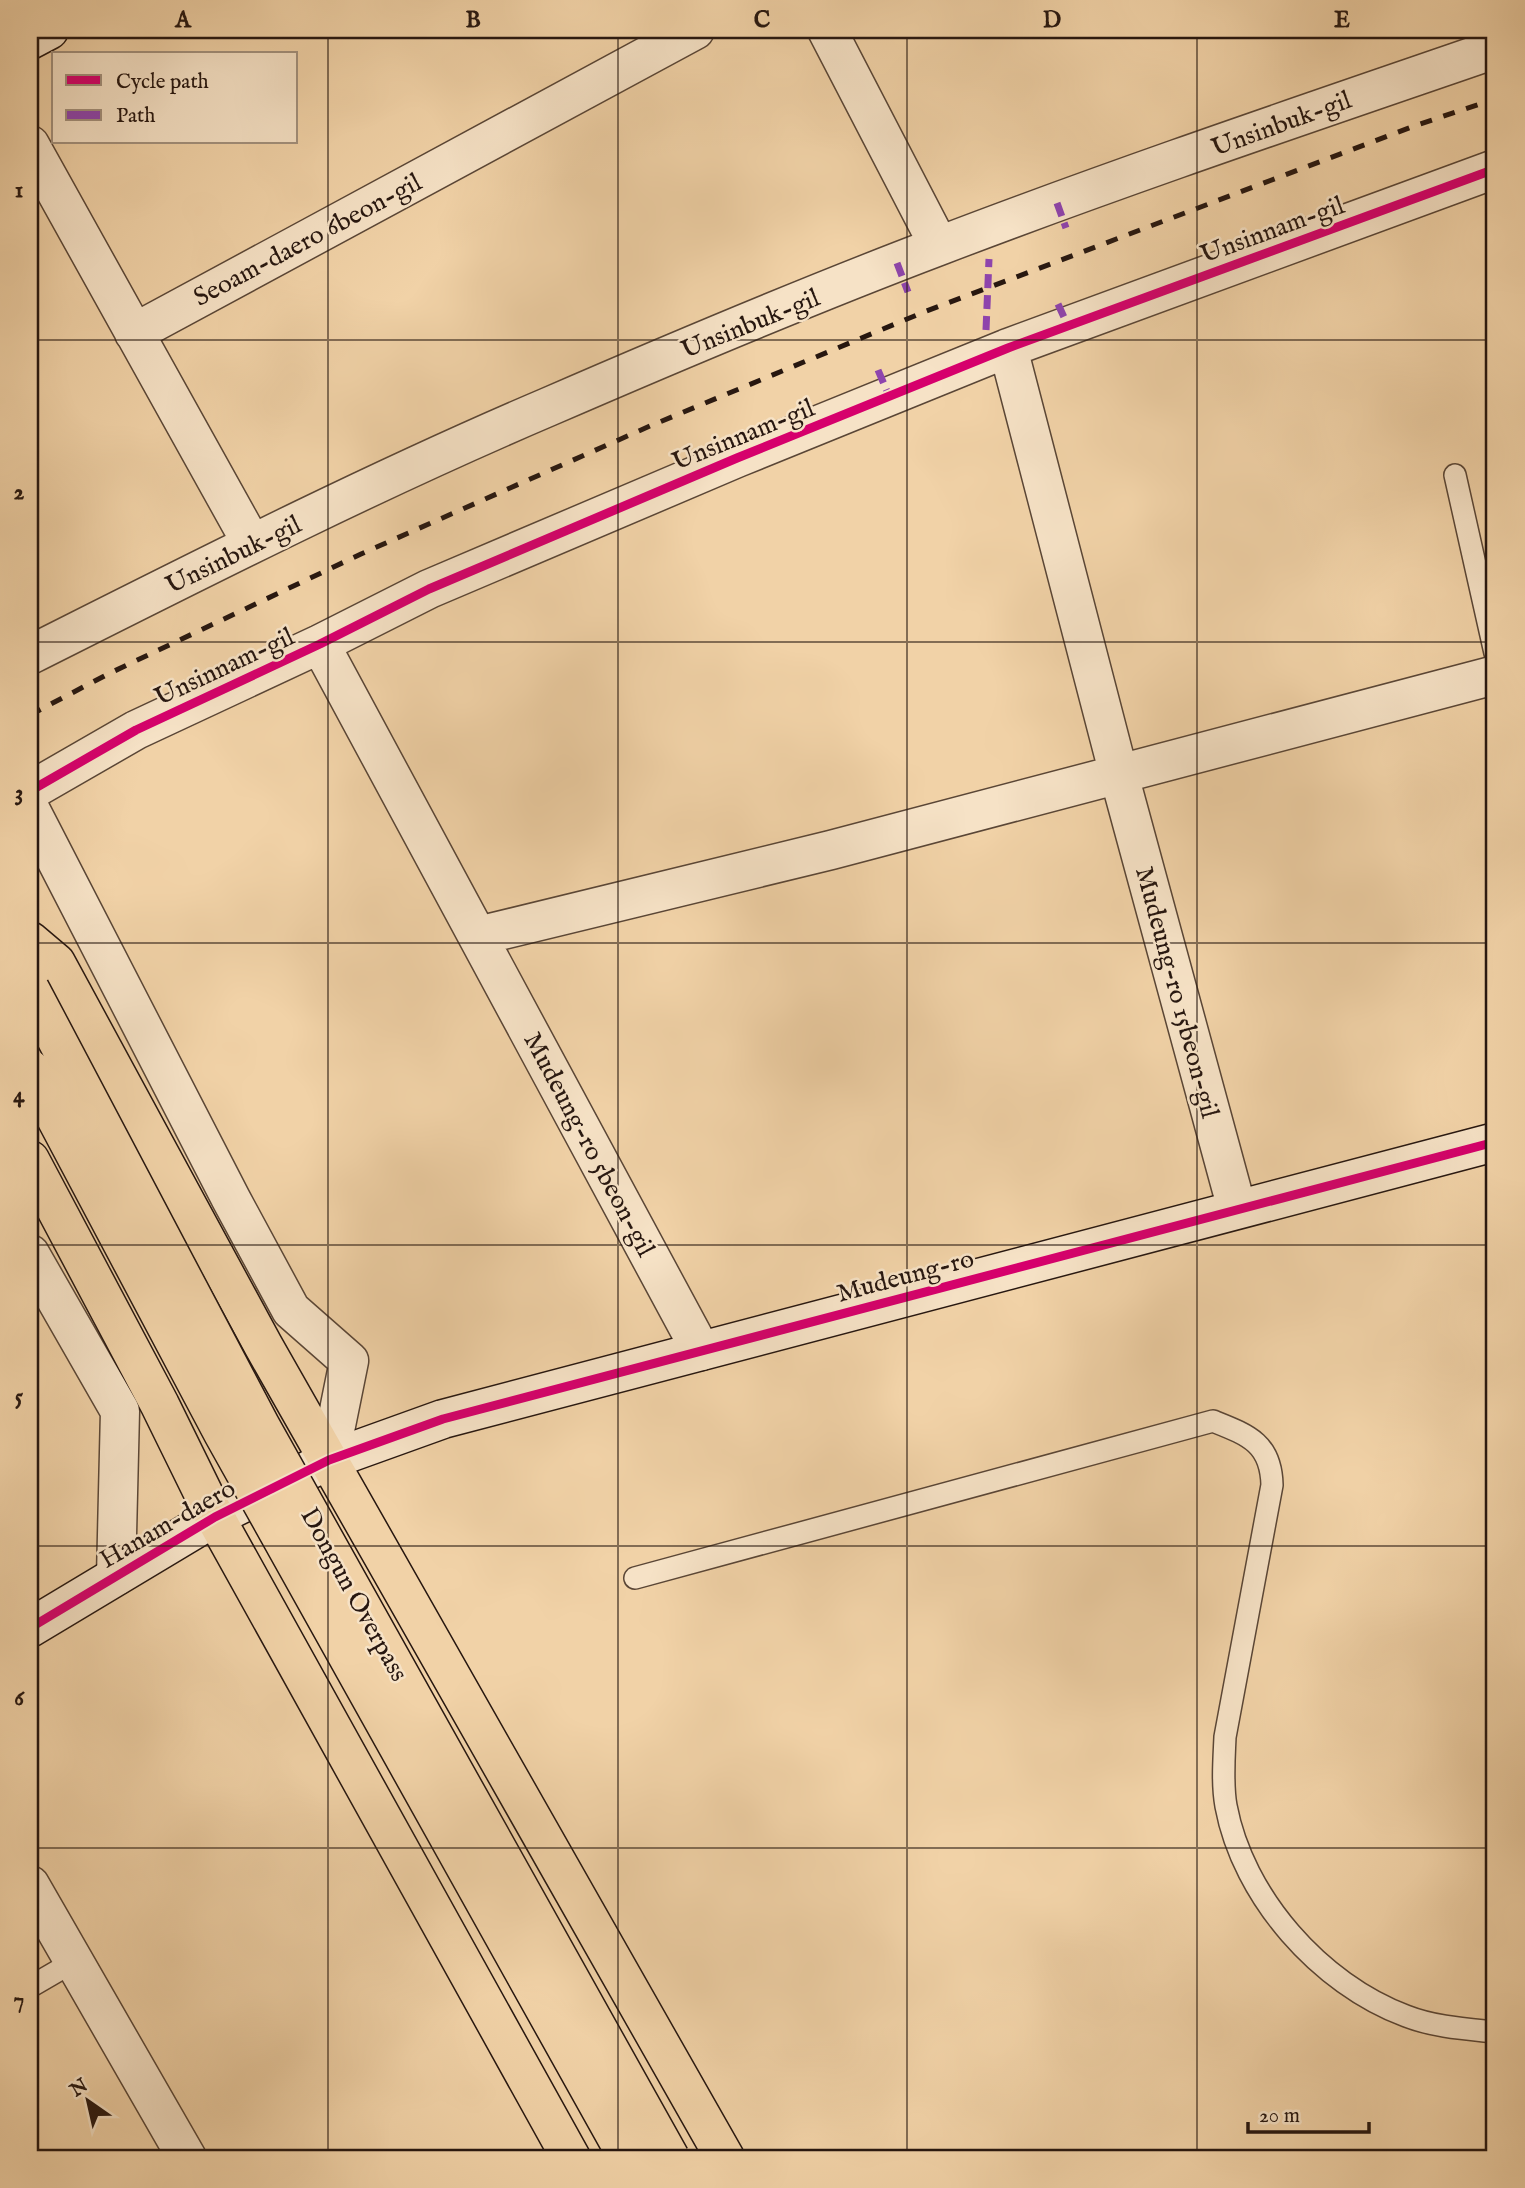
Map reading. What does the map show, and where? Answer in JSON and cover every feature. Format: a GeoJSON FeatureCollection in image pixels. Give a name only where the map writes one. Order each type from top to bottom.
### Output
{"type":"FeatureCollection","features":[{"type":"Feature","properties":{"kind":"main road"},"geometry":{"type":"LineString","coordinates":[[30,941],[56,963],[263,1345],[725,2158]]}},
{"type":"Feature","properties":{"kind":"main road","name":"Dongun Overpass"},"geometry":{"type":"LineString","coordinates":[[30,989],[261,1427],[670,2158]]}},
{"type":"Feature","properties":{"kind":"main road","name":"Dongun Overpass"},"geometry":{"type":"LineString","coordinates":[[30,1069],[222,1433],[628,2158]]}},
{"type":"Feature","properties":{"kind":"main road"},"geometry":{"type":"LineString","coordinates":[[30,1160],[160,1405],[215,1517],[570,2158]]}},
{"type":"Feature","properties":{"kind":"street"},"geometry":{"type":"LineString","coordinates":[[30,40],[49,30]]}},
{"type":"Feature","properties":{"kind":"street","name":"Seoam-daero 6beon-gil"},"geometry":{"type":"LineString","coordinates":[[134,333],[695,30]]}},
{"type":"Feature","properties":{"kind":"street"},"geometry":{"type":"LineString","coordinates":[[827,30],[939,246]]}},
{"type":"Feature","properties":{"kind":"street","name":"Unsinbuk-gil"},"geometry":{"type":"LineString","coordinates":[[30,655],[251,544],[545,408],[939,246],[1324,107],[1495,49]]}},
{"type":"Feature","properties":{"kind":"street"},"geometry":{"type":"LineString","coordinates":[[30,145],[251,544]]}},
{"type":"Feature","properties":{"kind":"street","name":"Unsinnam-gil"},"geometry":{"type":"LineString","coordinates":[[30,792],[136,730],[320,644],[429,589],[737,458],[1007,348],[1495,169]]}},
{"type":"Feature","properties":{"kind":"street","name":"Mudeung-ro 15beon-gil"},"geometry":{"type":"LineString","coordinates":[[1007,348],[1237,1209]]}},
{"type":"Feature","properties":{"kind":"street","name":"Mudeung-ro 5beon-gil"},"geometry":{"type":"LineString","coordinates":[[320,644],[701,1351]]}},
{"type":"Feature","properties":{"kind":"street"},"geometry":{"type":"LineString","coordinates":[[478,936],[831,850],[1495,676]]}},
{"type":"Feature","properties":{"kind":"street"},"geometry":{"type":"LineString","coordinates":[[30,808],[231,1199],[292,1310],[349,1361],[329,1460]]}},
{"type":"Feature","properties":{"kind":"street","name":"Mudeung-ro"},"geometry":{"type":"LineString","coordinates":[[329,1460],[443,1419],[1495,1142]]}},
{"type":"Feature","properties":{"kind":"street"},"geometry":{"type":"LineString","coordinates":[[30,1254],[120,1411],[116,1576]]}},
{"type":"Feature","properties":{"kind":"street","name":"Hanam-daero"},"geometry":{"type":"LineString","coordinates":[[30,1628],[215,1517],[329,1460]]}},
{"type":"Feature","properties":{"kind":"street"},"geometry":{"type":"LineString","coordinates":[[30,1885],[187,2158]]}},
{"type":"Feature","properties":{"kind":"lane"},"geometry":{"type":"LineString","coordinates":[[1455,475],[1495,653]]}},
{"type":"Feature","properties":{"kind":"lane"},"geometry":{"type":"LineString","coordinates":[[635,1578],[1213,1422],[1245,1434],[1265,1451],[1272,1466],[1272,1485],[1226,1737],[1223,1769],[1226,1805],[1235,1844],[1259,1889],[1286,1929],[1335,1977],[1367,1999],[1407,2017],[1438,2025],[1495,2032]]}},
{"type":"Feature","properties":{"kind":"lane"},"geometry":{"type":"LineString","coordinates":[[30,1987],[73,1962]]}},
{"type":"Feature","properties":{"kind":"railway"},"geometry":{"type":"LineString","coordinates":[[30,715],[108,674],[361,554],[650,426],[924,312],[1414,126],[1495,99]]}},
{"type":"Feature","properties":{"kind":"marked path"},"geometry":{"type":"LineString","coordinates":[[1057,203],[1066,228]]}},
{"type":"Feature","properties":{"kind":"marked path"},"geometry":{"type":"LineString","coordinates":[[986,330],[989,259]]}},
{"type":"Feature","properties":{"kind":"marked path"},"geometry":{"type":"LineString","coordinates":[[897,263],[908,292]]}},
{"type":"Feature","properties":{"kind":"marked path"},"geometry":{"type":"LineString","coordinates":[[1058,304],[1068,326]]}},
{"type":"Feature","properties":{"kind":"marked path"},"geometry":{"type":"LineString","coordinates":[[878,370],[889,396]]}},
{"type":"Feature","properties":{"kind":"cycle path"},"geometry":{"type":"LineString","coordinates":[[30,791],[136,730],[320,644],[429,589],[737,458],[1008,348],[1495,169]]}},
{"type":"Feature","properties":{"kind":"cycle path"},"geometry":{"type":"LineString","coordinates":[[30,1628],[215,1517],[329,1460],[443,1419],[1495,1142]]}}]}
